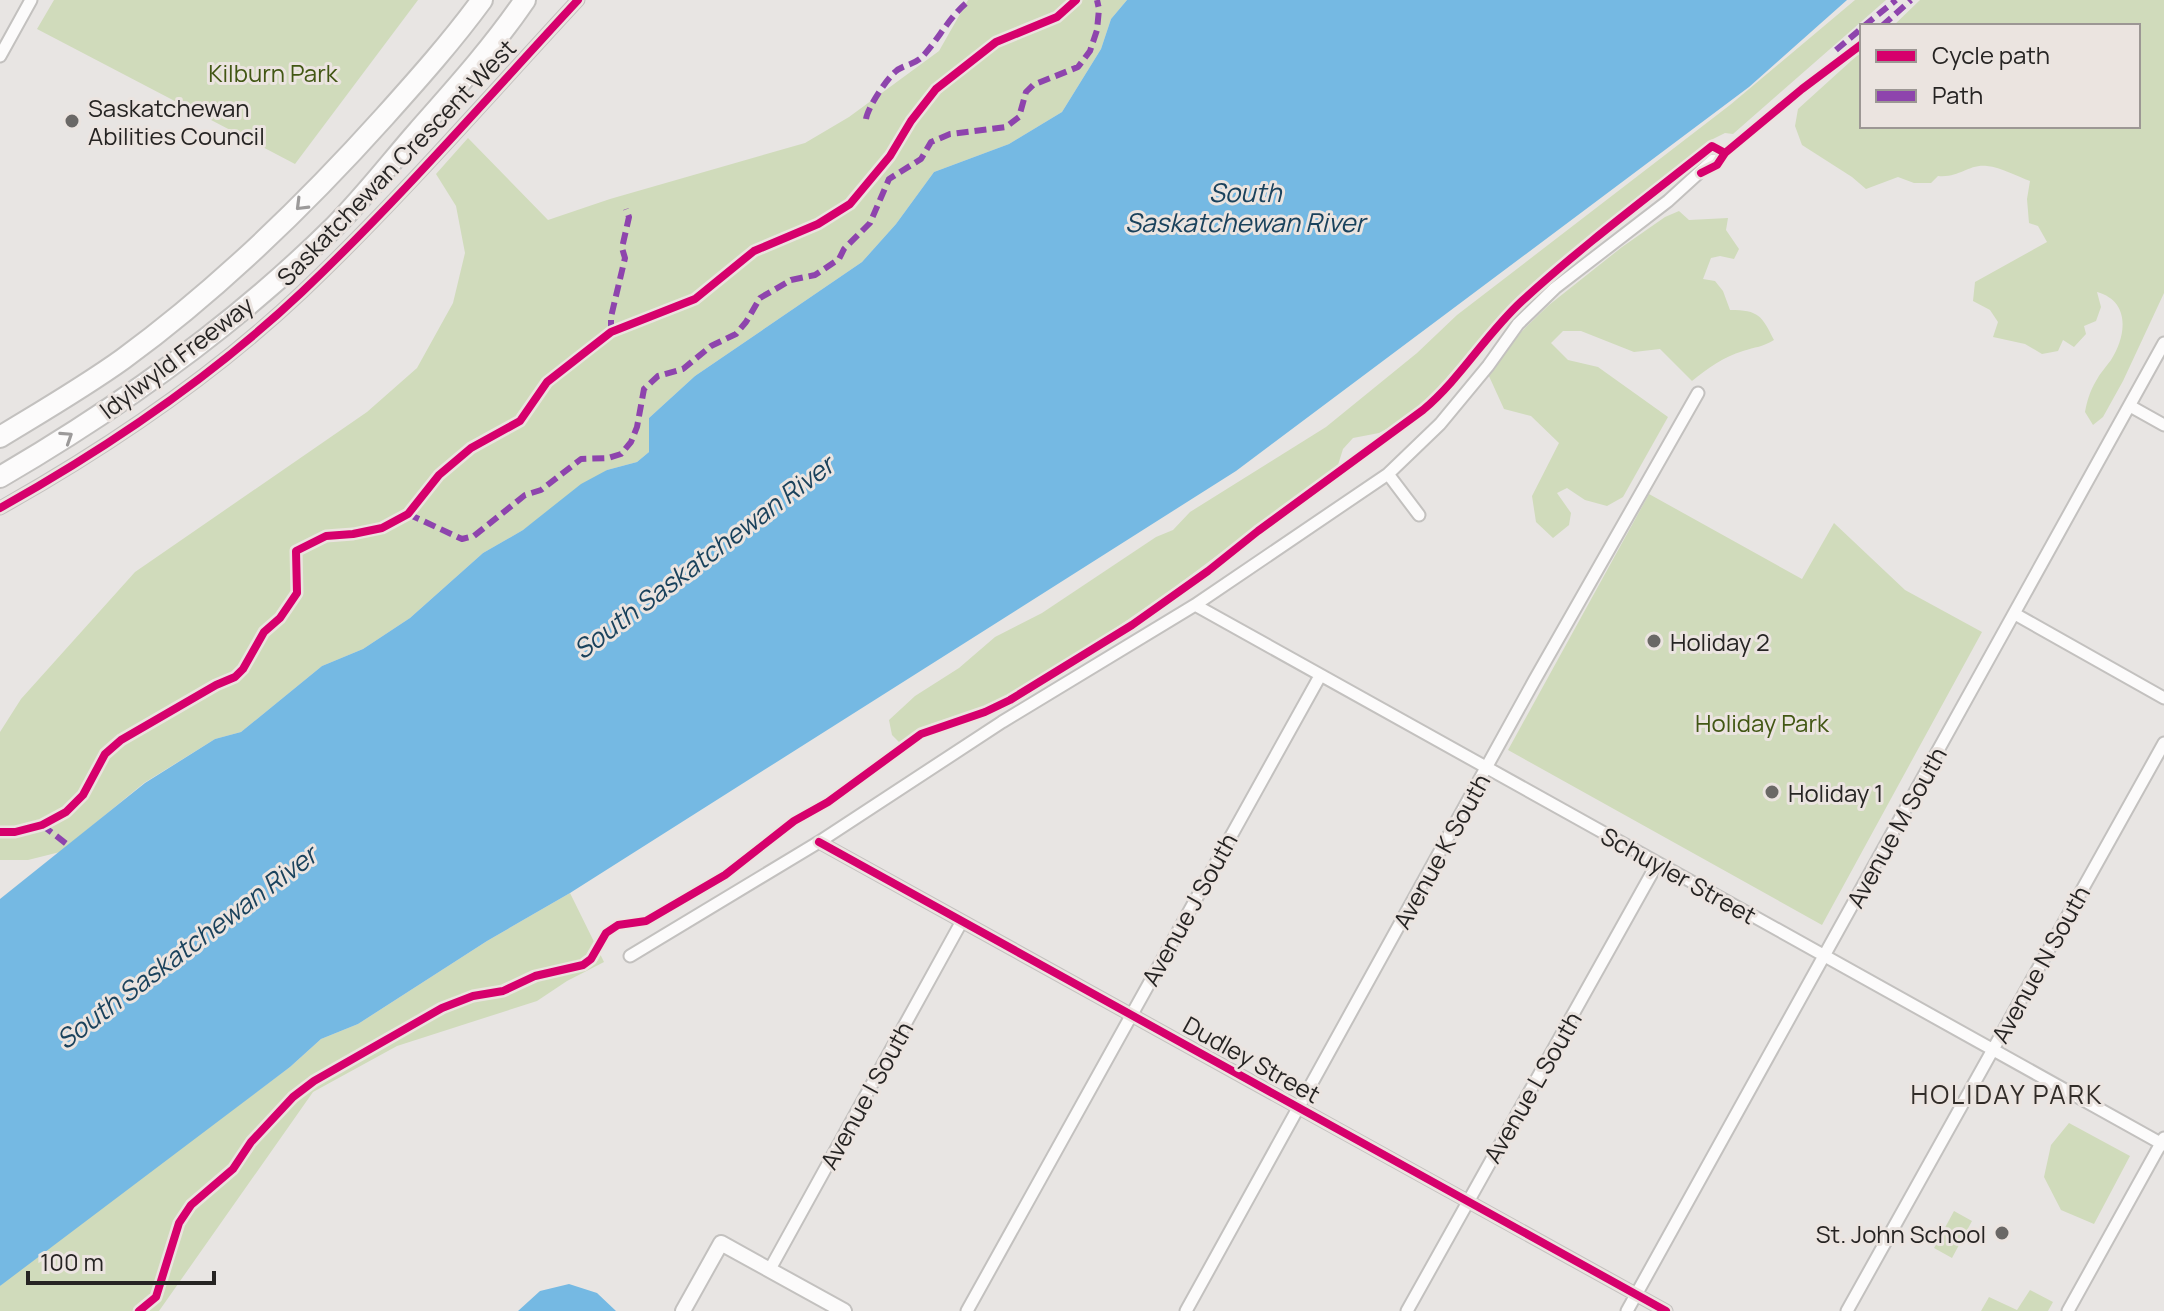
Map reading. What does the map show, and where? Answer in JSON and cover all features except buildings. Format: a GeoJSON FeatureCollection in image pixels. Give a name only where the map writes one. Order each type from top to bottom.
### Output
{"type":"FeatureCollection","features":[{"type":"Feature","properties":{"kind":"highway"},"geometry":{"type":"LineString","coordinates":[[338,169],[467,0]]}},
{"type":"Feature","properties":{"kind":"highway","name":"Idylwyld Freeway"},"geometry":{"type":"LineString","coordinates":[[0,437],[109,368],[178,317],[246,259],[338,169],[460,30],[482,0]]}},
{"type":"Feature","properties":{"kind":"highway","name":"Idylwyld Freeway"},"geometry":{"type":"LineString","coordinates":[[0,477],[100,415],[187,353],[323,236],[481,59],[525,0]]}},
{"type":"Feature","properties":{"kind":"street"},"geometry":{"type":"LineString","coordinates":[[0,56],[31,0]]}},
{"type":"Feature","properties":{"kind":"street","name":"Saskatchewan Crescent West"},"geometry":{"type":"LineString","coordinates":[[0,508],[133,426],[222,361],[301,293],[413,180],[578,0]]}},
{"type":"Feature","properties":{"kind":"street"},"geometry":{"type":"LineString","coordinates":[[630,956],[819,842],[1002,722],[1195,605],[1388,474],[1440,424],[1518,324],[1555,288],[1668,201],[1713,160]]}},
{"type":"Feature","properties":{"kind":"street","name":"Avenue M South"},"geometry":{"type":"LineString","coordinates":[[1627,1311],[2164,343]]}},
{"type":"Feature","properties":{"kind":"street","name":"Avenue K South"},"geometry":{"type":"LineString","coordinates":[[1186,1311],[1698,393]]}},
{"type":"Feature","properties":{"kind":"street"},"geometry":{"type":"LineString","coordinates":[[2130,406],[2164,425]]}},
{"type":"Feature","properties":{"kind":"street"},"geometry":{"type":"LineString","coordinates":[[1388,474],[1419,515]]}},
{"type":"Feature","properties":{"kind":"street","name":"Schuyler Street"},"geometry":{"type":"LineString","coordinates":[[1195,605],[2163,1142]]}},
{"type":"Feature","properties":{"kind":"street"},"geometry":{"type":"LineString","coordinates":[[2015,614],[2164,698]]}},
{"type":"Feature","properties":{"kind":"street","name":"Avenue J South"},"geometry":{"type":"LineString","coordinates":[[967,1311],[1320,676]]}},
{"type":"Feature","properties":{"kind":"street","name":"Avenue N South"},"geometry":{"type":"LineString","coordinates":[[1847,1311],[2164,743]]}},
{"type":"Feature","properties":{"kind":"street","name":"Dudley Street"},"geometry":{"type":"LineString","coordinates":[[819,842],[1666,1311]]}},
{"type":"Feature","properties":{"kind":"street","name":"Avenue L South"},"geometry":{"type":"LineString","coordinates":[[1407,1311],[1657,864]]}},
{"type":"Feature","properties":{"kind":"street","name":"Avenue I South"},"geometry":{"type":"LineString","coordinates":[[770,1269],[962,921]]}},
{"type":"Feature","properties":{"kind":"street"},"geometry":{"type":"LineString","coordinates":[[2068,1311],[2163,1142]]}},
{"type":"Feature","properties":{"kind":"street"},"geometry":{"type":"LineString","coordinates":[[683,1311],[721,1243],[844,1311]]}},
{"type":"Feature","properties":{"kind":"green space","name":"Kilburn Park"},"geometry":{"type":"Polygon","coordinates":[[[54,0],[418,0],[295,164],[37,29],[54,0]]]}},
{"type":"Feature","properties":{"kind":"green space"},"geometry":{"type":"Polygon","coordinates":[[[968,0],[1127,0],[1111,19],[1101,49],[1062,112],[1009,144],[934,172],[896,224],[862,262],[695,376],[649,418],[649,452],[637,462],[607,470],[523,530],[483,553],[410,618],[363,649],[322,666],[241,732],[215,739],[144,783],[60,852],[28,860],[0,860],[0,732],[21,699],[135,572],[367,412],[417,368],[453,303],[465,253],[456,206],[436,174],[468,138],[548,220],[805,143],[849,117],[939,51],[968,0]]]}},
{"type":"Feature","properties":{"kind":"green space"},"geometry":{"type":"Polygon","coordinates":[[[1855,0],[1886,0],[1733,134],[1725,133],[1711,140],[1516,298],[1429,398],[1396,424],[1379,433],[1353,438],[1343,449],[1338,465],[1171,590],[1091,645],[990,705],[931,724],[899,742],[892,735],[889,720],[915,696],[959,668],[995,637],[1042,613],[1156,537],[1173,530],[1190,512],[1326,427],[1417,353],[1457,315],[1730,105],[1855,0]]]}},
{"type":"Feature","properties":{"kind":"green space"},"geometry":{"type":"Polygon","coordinates":[[[1920,0],[2164,0],[2164,293],[2123,381],[2103,417],[2093,425],[2085,412],[2088,400],[2116,350],[2122,330],[2120,311],[2115,303],[2097,292],[2101,307],[2096,321],[2084,326],[2086,334],[2074,347],[2063,340],[2058,351],[2042,354],[2025,344],[1993,337],[1998,322],[1990,310],[1973,301],[1975,282],[2047,242],[2038,226],[2029,223],[2027,199],[2030,181],[1998,168],[1980,166],[1938,176],[1931,183],[1914,183],[1898,177],[1866,189],[1802,145],[1795,126],[1798,109],[1860,53],[1860,128],[2140,128],[2140,24],[1895,24],[1920,0]]]}},
{"type":"Feature","properties":{"kind":"green space"},"geometry":{"type":"Polygon","coordinates":[[[1679,211],[1689,220],[1728,218],[1726,230],[1739,249],[1734,259],[1711,258],[1703,279],[1715,281],[1723,291],[1730,310],[1747,311],[1758,316],[1774,340],[1729,356],[1692,381],[1660,349],[1634,352],[1581,331],[1563,331],[1551,343],[1568,360],[1598,367],[1668,417],[1623,497],[1607,506],[1585,500],[1567,488],[1557,493],[1571,513],[1569,525],[1553,538],[1536,522],[1532,496],[1559,443],[1531,416],[1504,409],[1488,374],[1522,331],[1549,305],[1622,247],[1665,217],[1679,211]]]}},
{"type":"Feature","properties":{"kind":"green space","name":"Holiday Park"},"geometry":{"type":"Polygon","coordinates":[[[1649,494],[1802,579],[1834,523],[1905,590],[1982,632],[1822,925],[1508,750],[1649,494]]]}},
{"type":"Feature","properties":{"kind":"green space"},"geometry":{"type":"Polygon","coordinates":[[[570,893],[604,962],[537,1001],[397,1046],[313,1092],[159,1311],[0,1311],[0,1286],[7,1278],[290,1067],[321,1039],[358,1024],[487,941],[570,893]]]}},
{"type":"Feature","properties":{"kind":"green space"},"geometry":{"type":"Polygon","coordinates":[[[2069,1123],[2130,1156],[2094,1224],[2061,1210],[2044,1177],[2051,1145],[2069,1123]]]}},
{"type":"Feature","properties":{"kind":"green space"},"geometry":{"type":"Polygon","coordinates":[[[1954,1211],[1972,1221],[1952,1258],[1934,1248],[1954,1211]]]}},
{"type":"Feature","properties":{"kind":"green space"},"geometry":{"type":"Polygon","coordinates":[[[2030,1290],[2053,1302],[2048,1311],[1981,1311],[1989,1297],[2017,1310],[2030,1290]]]}},
{"type":"Feature","properties":{"kind":"water","name":"South Saskatchewan River"},"geometry":{"type":"Polygon","coordinates":[[[1127,0],[1847,0],[1749,87],[1236,471],[570,893],[487,941],[358,1024],[321,1039],[290,1067],[0,1286],[0,899],[145,783],[215,739],[241,732],[322,666],[363,649],[410,618],[483,553],[523,530],[581,484],[607,470],[637,462],[649,452],[649,418],[695,376],[862,262],[896,224],[934,172],[1009,144],[1062,112],[1101,49],[1111,19],[1127,0]]]}},
{"type":"Feature","properties":{"kind":"water"},"geometry":{"type":"Polygon","coordinates":[[[569,1284],[597,1293],[616,1311],[518,1311],[540,1291],[569,1284]]]}},
{"type":"Feature","properties":{"kind":"marked path"},"geometry":{"type":"LineString","coordinates":[[866,119],[891,76],[922,57],[970,0]]}},
{"type":"Feature","properties":{"kind":"marked path"},"geometry":{"type":"LineString","coordinates":[[408,514],[462,539],[474,536],[525,495],[541,490],[581,459],[621,454],[631,442],[637,427],[644,389],[658,376],[683,369],[711,346],[736,334],[760,298],[791,280],[815,275],[839,259],[844,249],[870,223],[889,179],[921,159],[931,142],[950,134],[1006,127],[1019,117],[1026,92],[1033,85],[1078,67],[1090,51],[1097,30],[1097,0]]}},
{"type":"Feature","properties":{"kind":"marked path"},"geometry":{"type":"LineString","coordinates":[[1866,24],[1896,0]]}},
{"type":"Feature","properties":{"kind":"marked path"},"geometry":{"type":"LineString","coordinates":[[1884,24],[1911,0]]}},
{"type":"Feature","properties":{"kind":"marked path"},"geometry":{"type":"LineString","coordinates":[[1836,50],[1860,30]]}},
{"type":"Feature","properties":{"kind":"marked path"},"geometry":{"type":"LineString","coordinates":[[611,332],[611,317],[625,258],[622,248],[629,217],[626,209]]}},
{"type":"Feature","properties":{"kind":"marked path"},"geometry":{"type":"LineString","coordinates":[[42,825],[68,845]]}},
{"type":"Feature","properties":{"kind":"cycle path"},"geometry":{"type":"LineString","coordinates":[[0,508],[119,436],[195,382],[268,323],[373,221],[578,0]]}},
{"type":"Feature","properties":{"kind":"cycle path"},"geometry":{"type":"LineString","coordinates":[[0,832],[15,832],[42,825],[66,812],[83,795],[105,754],[121,740],[235,677],[264,632],[280,618],[297,593],[296,551],[326,536],[382,528],[408,514],[439,475],[471,448],[520,421],[547,382],[611,332],[695,299],[754,251],[818,224],[850,204],[890,156],[911,121],[936,89],[996,42],[1057,17],[1076,0]]}},
{"type":"Feature","properties":{"kind":"cycle path"},"geometry":{"type":"LineString","coordinates":[[1701,173],[1717,165],[1725,153],[1860,46]]}},
{"type":"Feature","properties":{"kind":"cycle path"},"geometry":{"type":"LineString","coordinates":[[139,1311],[156,1297],[179,1223],[191,1205],[233,1169],[251,1142],[293,1097],[314,1081],[442,1008],[473,996],[503,991],[535,976],[583,965],[591,959],[606,933],[618,925],[646,921],[725,875],[794,821],[828,802],[921,734],[1010,700],[1132,625],[1423,410],[1522,301],[1616,222],[1712,146],[1725,153]]}},
{"type":"Feature","properties":{"kind":"cycle path"},"geometry":{"type":"LineString","coordinates":[[819,842],[1666,1311]]}},
{"type":"Feature","properties":{"kind":"place","name":"Saskatchewan Abilities Council"},"geometry":{"type":"Point","coordinates":[72,121]}},
{"type":"Feature","properties":{"kind":"place","name":"Holiday 2"},"geometry":{"type":"Point","coordinates":[1654,641]}},
{"type":"Feature","properties":{"kind":"place","name":"Holiday 1"},"geometry":{"type":"Point","coordinates":[1772,792]}},
{"type":"Feature","properties":{"kind":"place","name":"St. John School"},"geometry":{"type":"Point","coordinates":[2002,1233]}},
{"type":"Feature","properties":{"kind":"district","name":"HOLIDAY PARK"},"geometry":{"type":"Point","coordinates":[2007,1094]}}]}
